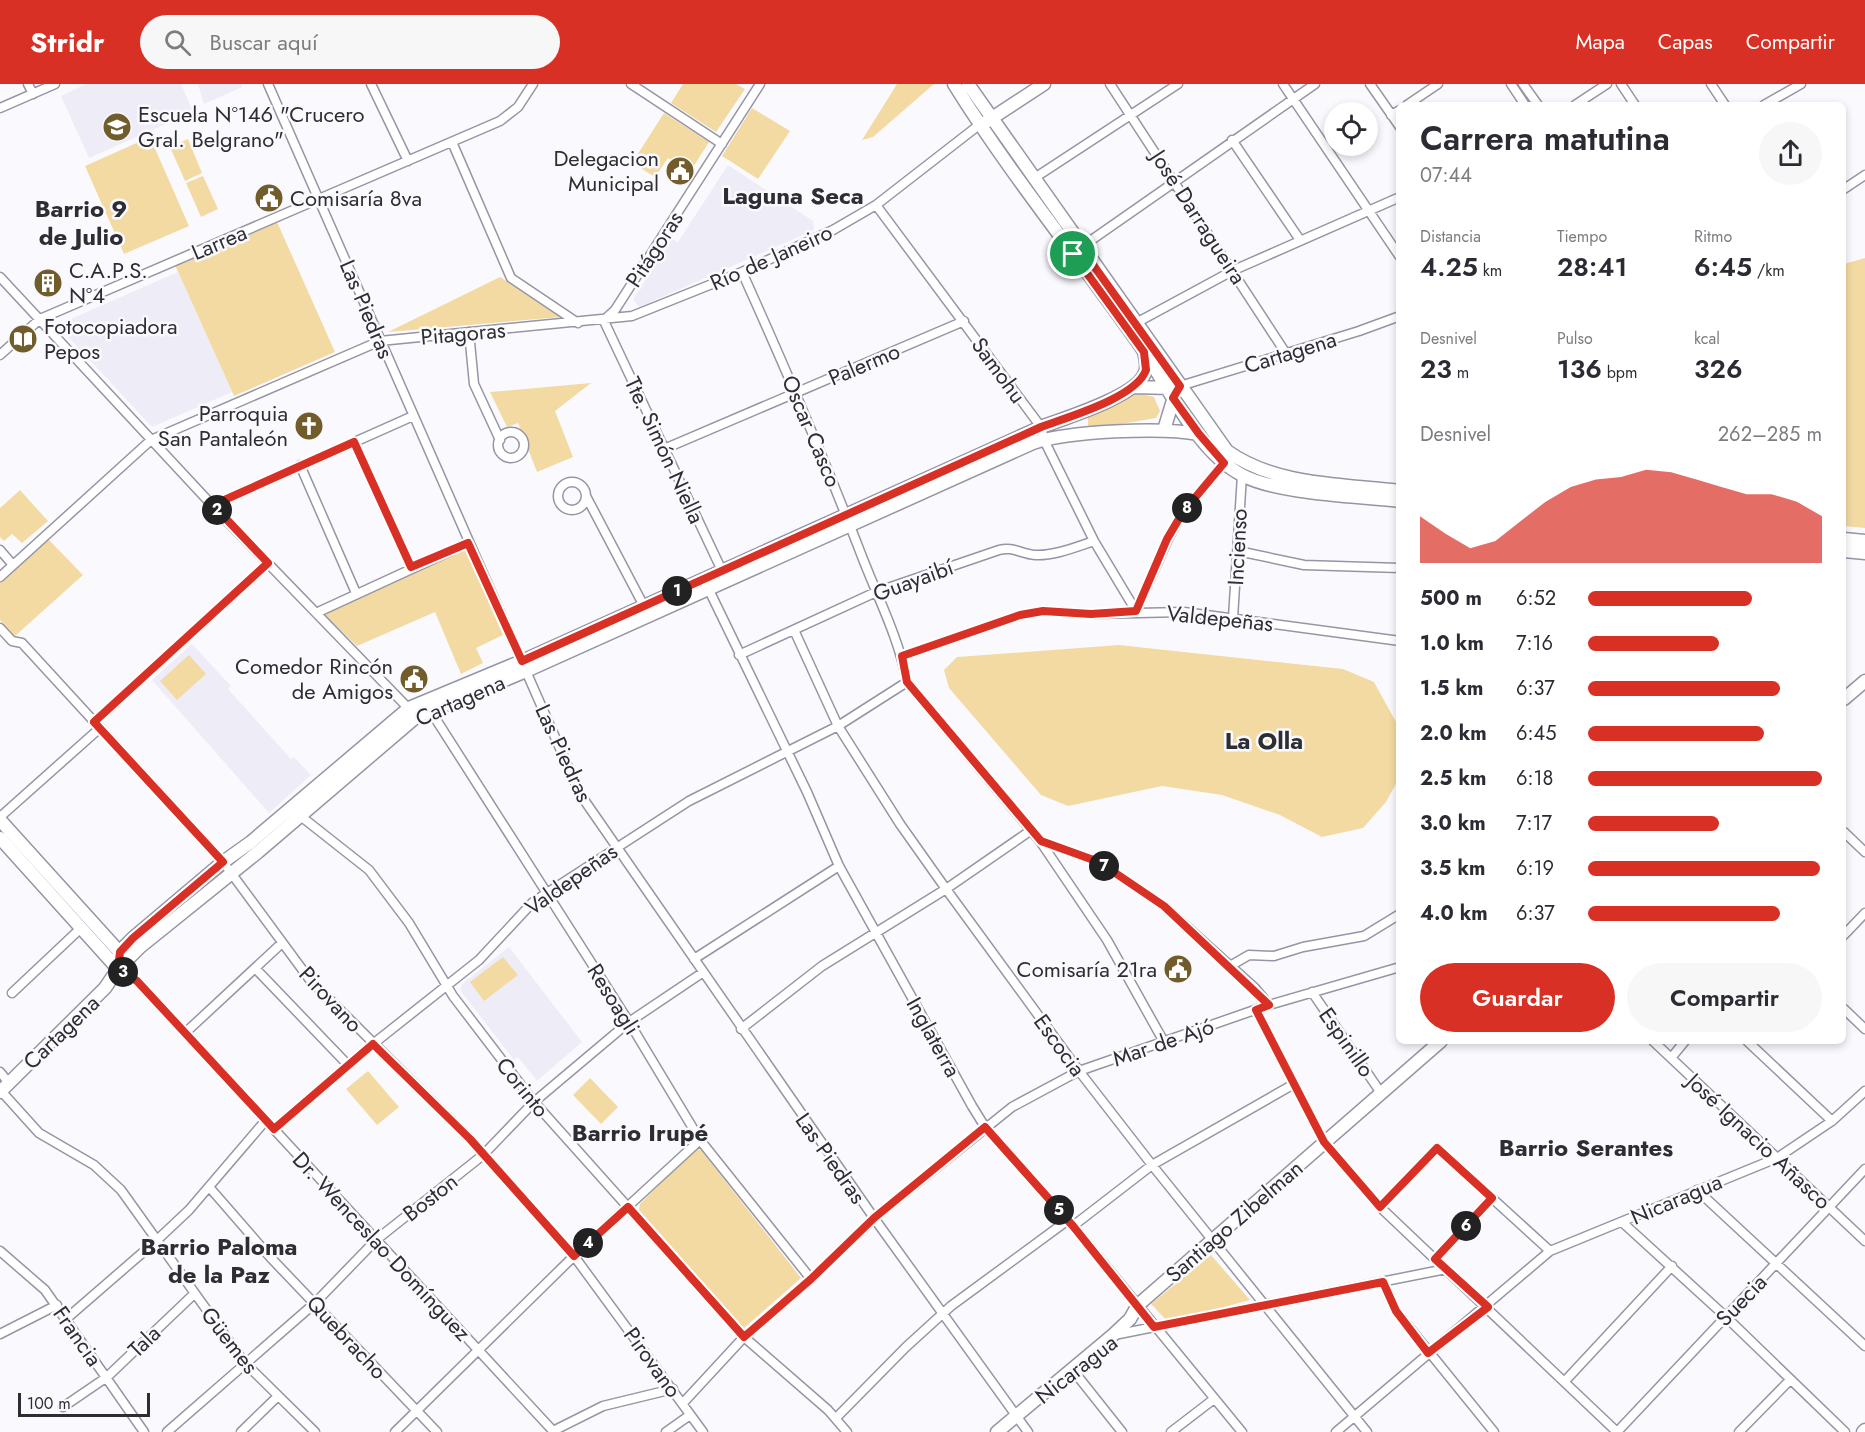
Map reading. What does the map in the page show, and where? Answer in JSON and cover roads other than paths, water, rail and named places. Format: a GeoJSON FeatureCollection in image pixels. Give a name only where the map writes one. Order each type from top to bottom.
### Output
{"type":"FeatureCollection","features":[{"type":"Feature","properties":{"kind":"main road"},"geometry":{"type":"LineString","coordinates":[[954,84],[1033,179],[1077,251],[1136,323],[1216,439],[1227,451],[1242,462],[1282,476],[1396,490]]}},
{"type":"Feature","properties":{"kind":"main road"},"geometry":{"type":"LineString","coordinates":[[968,84],[985,122],[1077,251],[1170,394],[1199,434],[1224,463],[1242,476],[1274,486],[1396,501]]}},
{"type":"Feature","properties":{"kind":"main road","name":"Río de Janeiro"},"geometry":{"type":"LineString","coordinates":[[985,122],[1044,84]]}},
{"type":"Feature","properties":{"kind":"main road"},"geometry":{"type":"LineString","coordinates":[[1144,352],[1146,370],[1134,387],[1170,394]]}},
{"type":"Feature","properties":{"kind":"main road"},"geometry":{"type":"LineString","coordinates":[[1164,430],[1170,394],[1180,386]]}},
{"type":"Feature","properties":{"kind":"main road","name":"Cartagena"},"geometry":{"type":"LineString","coordinates":[[412,712],[430,710],[848,520],[1041,427],[1083,412],[1134,387]]}},
{"type":"Feature","properties":{"kind":"main road"},"geometry":{"type":"LineString","coordinates":[[1083,412],[1080,424],[1089,435]]}},
{"type":"Feature","properties":{"kind":"main road","name":"Cartagena"},"geometry":{"type":"LineString","coordinates":[[848,520],[1055,436],[1164,430],[1199,434]]}},
{"type":"Feature","properties":{"kind":"main road"},"geometry":{"type":"LineString","coordinates":[[1846,539],[1865,541]]}},
{"type":"Feature","properties":{"kind":"main road"},"geometry":{"type":"LineString","coordinates":[[1846,551],[1865,553]]}},
{"type":"Feature","properties":{"kind":"main road","name":"Cartagena"},"geometry":{"type":"LineString","coordinates":[[647,611],[708,588],[724,576]]}},
{"type":"Feature","properties":{"kind":"main road","name":"Cartagena"},"geometry":{"type":"LineString","coordinates":[[3,1088],[105,988],[122,960],[226,868],[412,712],[524,666]]}},
{"type":"Feature","properties":{"kind":"main road"},"geometry":{"type":"LineString","coordinates":[[1846,692],[1865,681]]}},
{"type":"Feature","properties":{"kind":"main road"},"geometry":{"type":"LineString","coordinates":[[0,819],[122,960]]}},
{"type":"Feature","properties":{"kind":"main road"},"geometry":{"type":"LineString","coordinates":[[0,838],[81,928],[122,960]]}},
{"type":"Feature","properties":{"kind":"main road","name":"Santiago Zibelman"},"geometry":{"type":"LineString","coordinates":[[1113,1335],[1130,1319],[1138,1305],[1438,1044]]}},
{"type":"Feature","properties":{"kind":"main road","name":"Nicaragua"},"geometry":{"type":"LineString","coordinates":[[997,1432],[1113,1335]]}},
{"type":"Feature","properties":{"kind":"street"},"geometry":{"type":"LineString","coordinates":[[28,84],[33,94]]}},
{"type":"Feature","properties":{"kind":"street"},"geometry":{"type":"LineString","coordinates":[[0,108],[55,84]]}},
{"type":"Feature","properties":{"kind":"street","name":"Las Piedras"},"geometry":{"type":"LineString","coordinates":[[268,84],[580,794],[741,1029],[1028,1432]]}},
{"type":"Feature","properties":{"kind":"street"},"geometry":{"type":"LineString","coordinates":[[371,84],[408,161]]}},
{"type":"Feature","properties":{"kind":"street","name":"Larrea"},"geometry":{"type":"LineString","coordinates":[[0,355],[40,320],[452,142],[508,115],[518,107],[533,84]]}},
{"type":"Feature","properties":{"kind":"street"},"geometry":{"type":"LineString","coordinates":[[631,84],[722,144]]}},
{"type":"Feature","properties":{"kind":"street","name":"Pitágoras"},"geometry":{"type":"LineString","coordinates":[[603,321],[615,310],[760,84]]}},
{"type":"Feature","properties":{"kind":"street","name":"José Darragueira"},"geometry":{"type":"LineString","coordinates":[[1110,84],[1234,270],[1285,352]]}},
{"type":"Feature","properties":{"kind":"street"},"geometry":{"type":"LineString","coordinates":[[1033,179],[1178,84]]}},
{"type":"Feature","properties":{"kind":"street"},"geometry":{"type":"LineString","coordinates":[[1283,84],[1396,251]]}},
{"type":"Feature","properties":{"kind":"street"},"geometry":{"type":"LineString","coordinates":[[1077,251],[1232,140],[1315,84]]}},
{"type":"Feature","properties":{"kind":"street"},"geometry":{"type":"LineString","coordinates":[[1370,84],[1396,122]]}},
{"type":"Feature","properties":{"kind":"street"},"geometry":{"type":"LineString","coordinates":[[1411,102],[1438,84]]}},
{"type":"Feature","properties":{"kind":"street"},"geometry":{"type":"LineString","coordinates":[[1511,84],[1523,102]]}},
{"type":"Feature","properties":{"kind":"street"},"geometry":{"type":"LineString","coordinates":[[1523,84],[1536,102]]}},
{"type":"Feature","properties":{"kind":"street"},"geometry":{"type":"LineString","coordinates":[[1580,102],[1608,84]]}},
{"type":"Feature","properties":{"kind":"street"},"geometry":{"type":"LineString","coordinates":[[1621,84],[1633,102]]}},
{"type":"Feature","properties":{"kind":"street"},"geometry":{"type":"LineString","coordinates":[[1711,84],[1723,102]]}},
{"type":"Feature","properties":{"kind":"street"},"geometry":{"type":"LineString","coordinates":[[1769,102],[1801,84]]}},
{"type":"Feature","properties":{"kind":"street"},"geometry":{"type":"LineString","coordinates":[[1391,115],[1396,112]]}},
{"type":"Feature","properties":{"kind":"street","name":"Río de Janeiro"},"geometry":{"type":"LineString","coordinates":[[603,321],[632,316],[742,272],[833,230],[876,205],[985,122]]}},
{"type":"Feature","properties":{"kind":"street"},"geometry":{"type":"LineString","coordinates":[[1232,140],[1300,240]]}},
{"type":"Feature","properties":{"kind":"street"},"geometry":{"type":"LineString","coordinates":[[452,142],[511,278],[578,323]]}},
{"type":"Feature","properties":{"kind":"street"},"geometry":{"type":"LineString","coordinates":[[1846,188],[1865,175]]}},
{"type":"Feature","properties":{"kind":"street"},"geometry":{"type":"LineString","coordinates":[[1136,323],[1234,270],[1396,199]]}},
{"type":"Feature","properties":{"kind":"street","name":"Samohu"},"geometry":{"type":"LineString","coordinates":[[876,205],[1041,427],[1044,440],[1094,541],[1136,611]]}},
{"type":"Feature","properties":{"kind":"street","name":"Oscar Casco"},"geometry":{"type":"LineString","coordinates":[[742,272],[797,392],[902,656],[907,682],[1030,831],[1041,841],[1107,940],[1164,1042]]}},
{"type":"Feature","properties":{"kind":"street"},"geometry":{"type":"LineString","coordinates":[[0,277],[151,440],[412,712]]}},
{"type":"Feature","properties":{"kind":"street","name":"Cartagena"},"geometry":{"type":"LineString","coordinates":[[1180,386],[1285,352],[1359,332],[1396,318]]}},
{"type":"Feature","properties":{"kind":"street","name":"Pitagoras"},"geometry":{"type":"LineString","coordinates":[[0,578],[151,440],[380,341],[603,321]]}},
{"type":"Feature","properties":{"kind":"street","name":"Tte. Simón Niella"},"geometry":{"type":"LineString","coordinates":[[603,321],[724,576]]}},
{"type":"Feature","properties":{"kind":"street","name":"Palermo"},"geometry":{"type":"LineString","coordinates":[[664,450],[964,321]]}},
{"type":"Feature","properties":{"kind":"street"},"geometry":{"type":"LineString","coordinates":[[469,332],[474,384],[500,440]]}},
{"type":"Feature","properties":{"kind":"street"},"geometry":{"type":"LineString","coordinates":[[213,505],[413,416]]}},
{"type":"Feature","properties":{"kind":"street"},"geometry":{"type":"LineString","coordinates":[[354,442],[411,567]]}},
{"type":"Feature","properties":{"kind":"street"},"geometry":{"type":"LineString","coordinates":[[1136,611],[1167,539],[1183,512],[1224,463]]}},
{"type":"Feature","properties":{"kind":"street"},"geometry":{"type":"LineString","coordinates":[[300,465],[356,593]]}},
{"type":"Feature","properties":{"kind":"street","name":"Incienso"},"geometry":{"type":"LineString","coordinates":[[1233,618],[1242,476]]}},
{"type":"Feature","properties":{"kind":"street"},"geometry":{"type":"LineString","coordinates":[[586,496],[647,611]]}},
{"type":"Feature","properties":{"kind":"street","name":"Guayaibí"},"geometry":{"type":"LineString","coordinates":[[739,655],[876,592],[1008,547],[1032,555],[1045,555],[1094,541]]}},
{"type":"Feature","properties":{"kind":"street"},"geometry":{"type":"LineString","coordinates":[[316,613],[411,567],[468,543]]}},
{"type":"Feature","properties":{"kind":"street"},"geometry":{"type":"LineString","coordinates":[[0,550],[14,565]]}},
{"type":"Feature","properties":{"kind":"street"},"geometry":{"type":"LineString","coordinates":[[1238,551],[1304,565],[1396,568]]}},
{"type":"Feature","properties":{"kind":"street"},"geometry":{"type":"LineString","coordinates":[[0,819],[268,563]]}},
{"type":"Feature","properties":{"kind":"street","name":"Inglaterra"},"geometry":{"type":"LineString","coordinates":[[708,588],[786,753],[807,792],[838,866],[985,1127],[1070,1223],[1242,1432]]}},
{"type":"Feature","properties":{"kind":"street","name":"Valdepeñas"},"geometry":{"type":"LineString","coordinates":[[902,656],[1020,615],[1043,611],[1091,614],[1136,611],[1184,612],[1396,640]]}},
{"type":"Feature","properties":{"kind":"street","name":"Pirovano"},"geometry":{"type":"LineString","coordinates":[[0,628],[12,641],[22,643],[226,868],[310,980],[470,1139],[574,1256],[703,1432]]}},
{"type":"Feature","properties":{"kind":"street","name":"Escocia"},"geometry":{"type":"LineString","coordinates":[[794,630],[838,726],[900,824],[946,890],[1079,1071],[1152,1165],[1367,1432]]}},
{"type":"Feature","properties":{"kind":"street","name":"Valdepeñas"},"geometry":{"type":"LineString","coordinates":[[274,1129],[373,1044],[479,960],[524,910],[616,847],[689,801],[838,726],[907,682]]}},
{"type":"Feature","properties":{"kind":"street","name":"Resoagli"},"geometry":{"type":"LineString","coordinates":[[430,710],[629,1022],[700,1140],[811,1279]]}},
{"type":"Feature","properties":{"kind":"street","name":"Corinto"},"geometry":{"type":"LineString","coordinates":[[296,811],[369,870],[409,923],[447,987],[534,1102],[744,1337],[836,1418],[847,1432]]}},
{"type":"Feature","properties":{"kind":"street"},"geometry":{"type":"LineString","coordinates":[[741,1029],[822,966],[946,890],[1030,831]]}},
{"type":"Feature","properties":{"kind":"street"},"geometry":{"type":"LineString","coordinates":[[1846,834],[1865,852]]}},
{"type":"Feature","properties":{"kind":"street"},"geometry":{"type":"LineString","coordinates":[[1041,841],[1099,862],[1145,892],[1164,906],[1230,966],[1269,1005]]}},
{"type":"Feature","properties":{"kind":"street"},"geometry":{"type":"LineString","coordinates":[[693,959],[838,866]]}},
{"type":"Feature","properties":{"kind":"street"},"geometry":{"type":"LineString","coordinates":[[1846,933],[1865,913]]}},
{"type":"Feature","properties":{"kind":"street"},"geometry":{"type":"LineString","coordinates":[[1230,966],[1249,955],[1274,956],[1303,947],[1364,936],[1396,916]]}},
{"type":"Feature","properties":{"kind":"street"},"geometry":{"type":"LineString","coordinates":[[12,993],[81,928]]}},
{"type":"Feature","properties":{"kind":"street"},"geometry":{"type":"LineString","coordinates":[[185,1033],[282,943]]}},
{"type":"Feature","properties":{"kind":"street","name":"Dr. Wenceslao Domínguez"},"geometry":{"type":"LineString","coordinates":[[122,960],[137,981],[553,1432]]}},
{"type":"Feature","properties":{"kind":"street"},"geometry":{"type":"LineString","coordinates":[[255,968],[348,1065]]}},
{"type":"Feature","properties":{"kind":"street","name":"Mar de Ajó"},"geometry":{"type":"LineString","coordinates":[[683,1402],[744,1337],[811,1279],[874,1218],[1011,1107],[1079,1071],[1269,1005],[1396,968]]}},
{"type":"Feature","properties":{"kind":"street","name":"Boston"},"geometry":{"type":"LineString","coordinates":[[167,1432],[244,1362],[315,1303],[375,1240],[483,1155],[534,1102],[629,1022],[702,973]]}},
{"type":"Feature","properties":{"kind":"street","name":"Espinillo"},"geometry":{"type":"LineString","coordinates":[[1312,992],[1381,1093]]}},
{"type":"Feature","properties":{"kind":"street"},"geometry":{"type":"LineString","coordinates":[[1256,1010],[1324,1142],[1380,1207],[1565,1381],[1612,1430]]}},
{"type":"Feature","properties":{"kind":"street"},"geometry":{"type":"LineString","coordinates":[[1846,1010],[1865,1029]]}},
{"type":"Feature","properties":{"kind":"street","name":"José Ignacio Añasco"},"geometry":{"type":"LineString","coordinates":[[1656,1044],[1865,1241]]}},
{"type":"Feature","properties":{"kind":"street"},"geometry":{"type":"LineString","coordinates":[[1671,1058],[1683,1044]]}},
{"type":"Feature","properties":{"kind":"street"},"geometry":{"type":"LineString","coordinates":[[1751,1044],[1832,1121]]}},
{"type":"Feature","properties":{"kind":"street","name":"Güemes"},"geometry":{"type":"LineString","coordinates":[[0,1072],[3,1088],[39,1133],[109,1177],[122,1190],[244,1362],[315,1432]]}},
{"type":"Feature","properties":{"kind":"street"},"geometry":{"type":"LineString","coordinates":[[836,1418],[906,1347],[943,1315],[1152,1165],[1294,1084]]}},
{"type":"Feature","properties":{"kind":"street","name":"Nicaragua"},"geometry":{"type":"LineString","coordinates":[[1336,1432],[1428,1353],[1488,1307],[1550,1251],[1777,1158],[1832,1121],[1865,1091]]}},
{"type":"Feature","properties":{"kind":"street"},"geometry":{"type":"LineString","coordinates":[[66,1319],[156,1241],[210,1188],[239,1149],[266,1120]]}},
{"type":"Feature","properties":{"kind":"street"},"geometry":{"type":"LineString","coordinates":[[394,1432],[574,1256],[700,1140]]}},
{"type":"Feature","properties":{"kind":"street"},"geometry":{"type":"LineString","coordinates":[[1380,1207],[1437,1148],[1550,1251]]}},
{"type":"Feature","properties":{"kind":"street","name":"Suecia"},"geometry":{"type":"LineString","coordinates":[[1612,1430],[1865,1169]]}},
{"type":"Feature","properties":{"kind":"street","name":"Quebracho"},"geometry":{"type":"LineString","coordinates":[[210,1188],[270,1257],[437,1432]]}},
{"type":"Feature","properties":{"kind":"street"},"geometry":{"type":"LineString","coordinates":[[1697,1190],[1865,1346]]}},
{"type":"Feature","properties":{"kind":"street"},"geometry":{"type":"LineString","coordinates":[[1435,1259],[1492,1198]]}},
{"type":"Feature","properties":{"kind":"street"},"geometry":{"type":"LineString","coordinates":[[1622,1222],[1672,1266],[1845,1432]]}},
{"type":"Feature","properties":{"kind":"street","name":"Francia"},"geometry":{"type":"LineString","coordinates":[[0,1251],[38,1282],[57,1305],[144,1432]]}},
{"type":"Feature","properties":{"kind":"street"},"geometry":{"type":"LineString","coordinates":[[1565,1381],[1672,1266]]}},
{"type":"Feature","properties":{"kind":"street","name":"Nicaragua"},"geometry":{"type":"LineString","coordinates":[[1113,1335],[1446,1269]]}},
{"type":"Feature","properties":{"kind":"street"},"geometry":{"type":"LineString","coordinates":[[1383,1282],[1396,1311],[1494,1432]]}},
{"type":"Feature","properties":{"kind":"street","name":"Tala"},"geometry":{"type":"LineString","coordinates":[[63,1407],[107,1377],[194,1294]]}},
{"type":"Feature","properties":{"kind":"street"},"geometry":{"type":"LineString","coordinates":[[0,1334],[57,1305]]}},
{"type":"Feature","properties":{"kind":"street"},"geometry":{"type":"LineString","coordinates":[[1072,1369],[1122,1432]]}},
{"type":"Feature","properties":{"kind":"street"},"geometry":{"type":"LineString","coordinates":[[1739,1432],[1790,1380]]}},
{"type":"Feature","properties":{"kind":"street"},"geometry":{"type":"LineString","coordinates":[[553,1432],[603,1406],[673,1389]]}},
{"type":"Feature","properties":{"kind":"street"},"geometry":{"type":"LineString","coordinates":[[241,1432],[278,1396]]}},
{"type":"Feature","properties":{"kind":"street"},"geometry":{"type":"LineString","coordinates":[[1171,1432],[1214,1399]]}},
{"type":"Feature","properties":{"kind":"street"},"geometry":{"type":"LineString","coordinates":[[666,1432],[690,1415]]}},
{"type":"Feature","properties":{"kind":"place","name":"Escuela Nº146 \"Crucero Gral. Belgrano\""},"geometry":{"type":"Point","coordinates":[117,127]}},
{"type":"Feature","properties":{"kind":"place","name":"Delegacion Municipal"},"geometry":{"type":"Point","coordinates":[680,171]}},
{"type":"Feature","properties":{"kind":"place","name":"Comisaría 8va"},"geometry":{"type":"Point","coordinates":[269,198]}},
{"type":"Feature","properties":{"kind":"place","name":"C.A.P.S. Nº4"},"geometry":{"type":"Point","coordinates":[48,283]}},
{"type":"Feature","properties":{"kind":"place","name":"Fotocopiadora Pepos"},"geometry":{"type":"Point","coordinates":[23,339]}},
{"type":"Feature","properties":{"kind":"place","name":"Parroquia San Pantaleón"},"geometry":{"type":"Point","coordinates":[309,426]}},
{"type":"Feature","properties":{"kind":"place","name":"Comedor Rincón de Amigos"},"geometry":{"type":"Point","coordinates":[414,679]}},
{"type":"Feature","properties":{"kind":"place","name":"Comisaría 21ra"},"geometry":{"type":"Point","coordinates":[1178,969]}},
{"type":"Feature","properties":{"kind":"district","name":"Laguna Seca"},"geometry":{"type":"Point","coordinates":[793,195]}},
{"type":"Feature","properties":{"kind":"district","name":"Barrio 9 de Julio"},"geometry":{"type":"Point","coordinates":[81,222]}},
{"type":"Feature","properties":{"kind":"district","name":"La Olla"},"geometry":{"type":"Point","coordinates":[1264,740]}},
{"type":"Feature","properties":{"kind":"district","name":"Barrio Irupé"},"geometry":{"type":"Point","coordinates":[640,1132]}},
{"type":"Feature","properties":{"kind":"district","name":"Barrio Serantes"},"geometry":{"type":"Point","coordinates":[1586,1147]}},
{"type":"Feature","properties":{"kind":"district","name":"Barrio Paloma de la Paz"},"geometry":{"type":"Point","coordinates":[219,1260]}}]}
